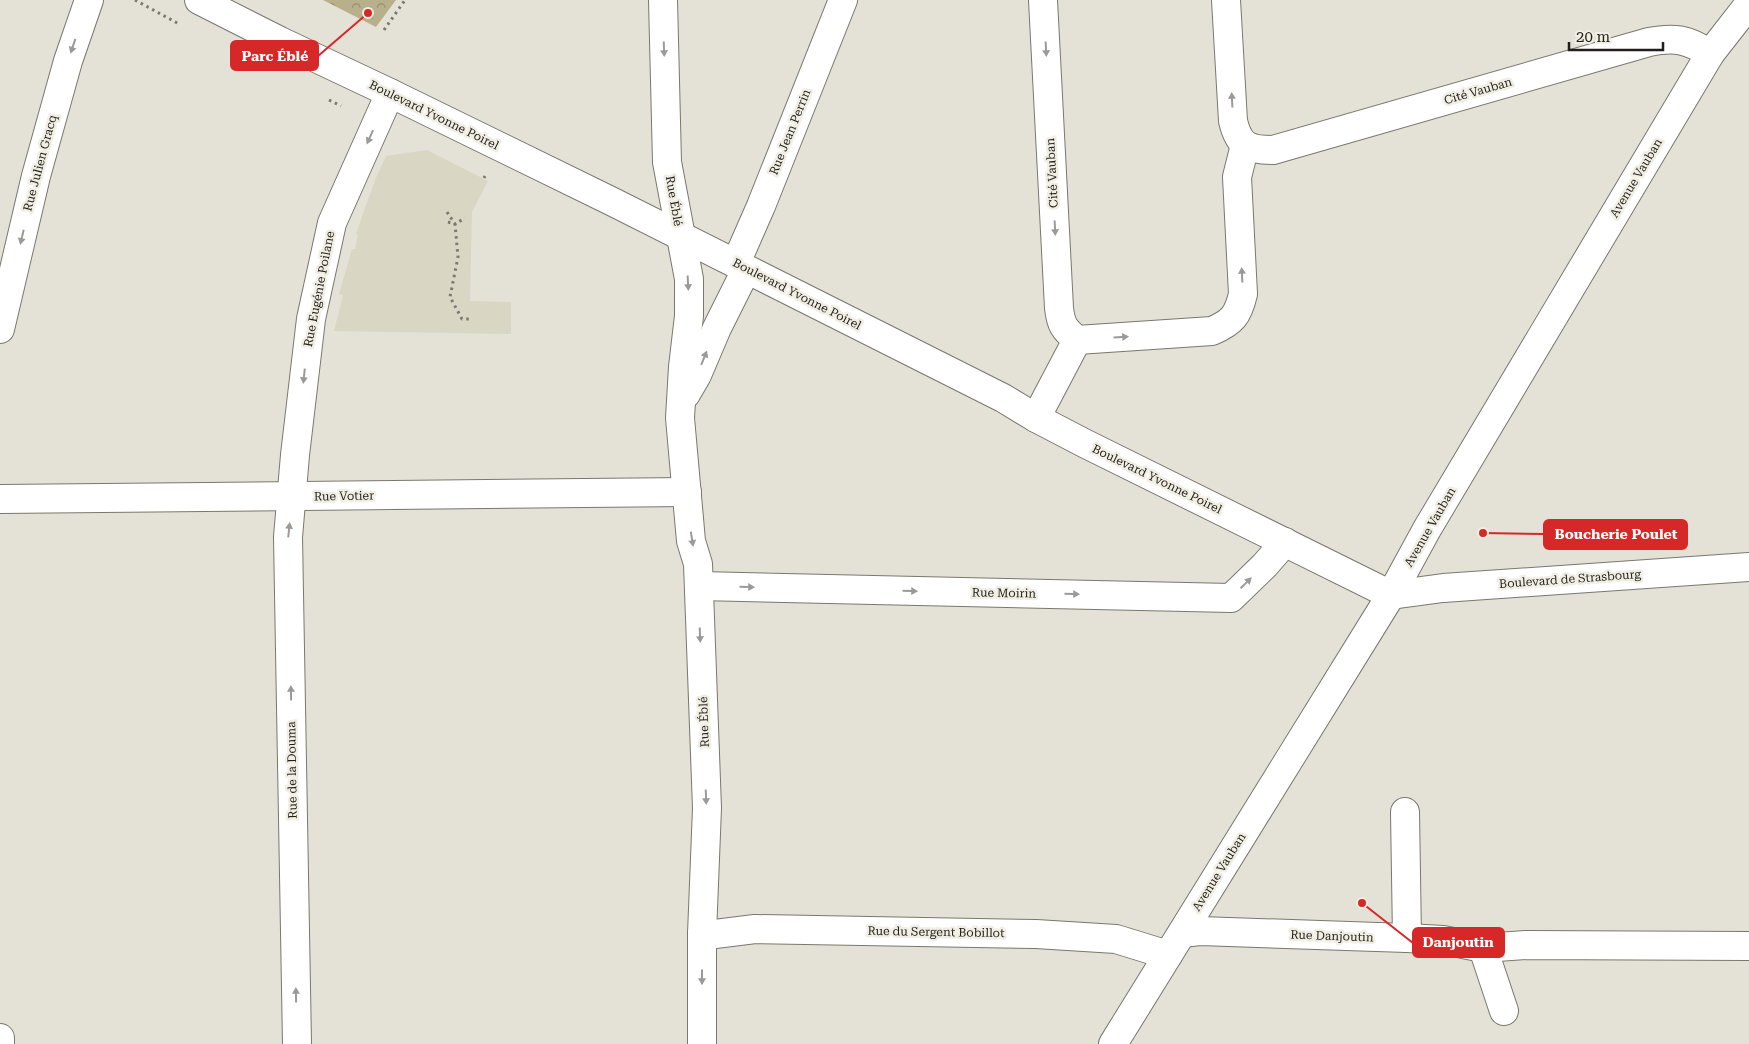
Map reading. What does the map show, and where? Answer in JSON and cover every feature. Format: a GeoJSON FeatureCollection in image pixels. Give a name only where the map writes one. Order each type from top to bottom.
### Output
{"type":"FeatureCollection","features":[{"type":"Feature","properties":{"kind":"street","name":"Rue Julien Gracq"},"geometry":{"type":"LineString","coordinates":[[0,329],[36,176],[68,61],[89,0]]}},
{"type":"Feature","properties":{"kind":"street","name":"Boulevard Yvonne Poirel"},"geometry":{"type":"LineString","coordinates":[[199,0],[680,235],[1003,398],[1036,418],[1391,595]]}},
{"type":"Feature","properties":{"kind":"street","name":"Rue Éblé"},"geometry":{"type":"LineString","coordinates":[[663,0],[667,162],[689,279],[689,316],[680,418],[691,541],[698,564],[707,808],[702,934],[702,1044]]}},
{"type":"Feature","properties":{"kind":"street","name":"Rue Jean Perrin"},"geometry":{"type":"LineString","coordinates":[[741,266],[761,206],[842,0]]}},
{"type":"Feature","properties":{"kind":"street","name":"Cité Vauban"},"geometry":{"type":"LineString","coordinates":[[1044,0],[1059,308],[1061,324],[1076,340]]}},
{"type":"Feature","properties":{"kind":"street"},"geometry":{"type":"LineString","coordinates":[[1036,418],[1076,340],[1212,332],[1225,326],[1234,318],[1240,306],[1244,294],[1237,177],[1245,145],[1239,139],[1234,120],[1226,0]]}},
{"type":"Feature","properties":{"kind":"street","name":"Avenue Vauban"},"geometry":{"type":"LineString","coordinates":[[1113,1044],[1391,595],[1427,530],[1710,54],[1745,6]]}},
{"type":"Feature","properties":{"kind":"street","name":"Cité Vauban"},"geometry":{"type":"LineString","coordinates":[[1245,145],[1273,150],[1649,42],[1676,39],[1695,44],[1710,54]]}},
{"type":"Feature","properties":{"kind":"street","name":"Rue Eugénie Poilane"},"geometry":{"type":"LineString","coordinates":[[293,496],[295,455],[311,319],[332,223],[390,93]]}},
{"type":"Feature","properties":{"kind":"street","name":"Rue Éblé"},"geometry":{"type":"LineString","coordinates":[[682,402],[697,375],[741,266]]}},
{"type":"Feature","properties":{"kind":"street","name":"Rue Votier"},"geometry":{"type":"LineString","coordinates":[[0,499],[687,492]]}},
{"type":"Feature","properties":{"kind":"street","name":"Rue de la Douma"},"geometry":{"type":"LineString","coordinates":[[293,496],[288,537],[297,1044]]}},
{"type":"Feature","properties":{"kind":"street","name":"Rue Moirin"},"geometry":{"type":"LineString","coordinates":[[699,586],[1231,598],[1265,565],[1285,542]]}},
{"type":"Feature","properties":{"kind":"street","name":"Boulevard de Strasbourg"},"geometry":{"type":"LineString","coordinates":[[1391,595],[1443,588],[1749,567]]}},
{"type":"Feature","properties":{"kind":"street"},"geometry":{"type":"LineString","coordinates":[[1405,812],[1407,938]]}},
{"type":"Feature","properties":{"kind":"street","name":"Rue du Sergent Bobillot"},"geometry":{"type":"LineString","coordinates":[[702,934],[755,929],[1036,934],[1116,939],[1168,955]]}},
{"type":"Feature","properties":{"kind":"street","name":"Rue Danjoutin"},"geometry":{"type":"LineString","coordinates":[[1182,933],[1200,931],[1407,938],[1443,940],[1482,948],[1526,945],[1749,946]]}},
{"type":"Feature","properties":{"kind":"street"},"geometry":{"type":"LineString","coordinates":[[1482,948],[1504,1011]]}},
{"type":"Feature","properties":{"kind":"street"},"geometry":{"type":"LineString","coordinates":[[0,1038],[0,1044]]}},
{"type":"Feature","properties":{"kind":"path"},"geometry":{"type":"LineString","coordinates":[[384,30],[405,0]]}},
{"type":"Feature","properties":{"kind":"path"},"geometry":{"type":"LineString","coordinates":[[447,212],[456,224],[458,257],[450,297],[462,319],[470,319]]}},
{"type":"Feature","properties":{"kind":"path"},"geometry":{"type":"LineString","coordinates":[[448,222],[456,224],[465,218]]}},
{"type":"Feature","properties":{"kind":"shaded area"},"geometry":{"type":"Polygon","coordinates":[[[427,150],[488,181],[472,212],[470,301],[511,302],[511,334],[334,331],[343,295],[339,294],[352,249],[355,249],[358,235],[356,234],[386,156],[427,150]]]}},
{"type":"Feature","properties":{"kind":"green space"},"geometry":{"type":"Polygon","coordinates":[[[323,0],[396,0],[376,27],[323,0]]]}},
{"type":"Feature","properties":{"kind":"place","name":"Parc Éblé"},"geometry":{"type":"Point","coordinates":[368,13]}},
{"type":"Feature","properties":{"kind":"place","name":"Boucherie Poulet"},"geometry":{"type":"Point","coordinates":[1483,533]}},
{"type":"Feature","properties":{"kind":"place","name":"Danjoutin"},"geometry":{"type":"Point","coordinates":[1362,903]}}]}
